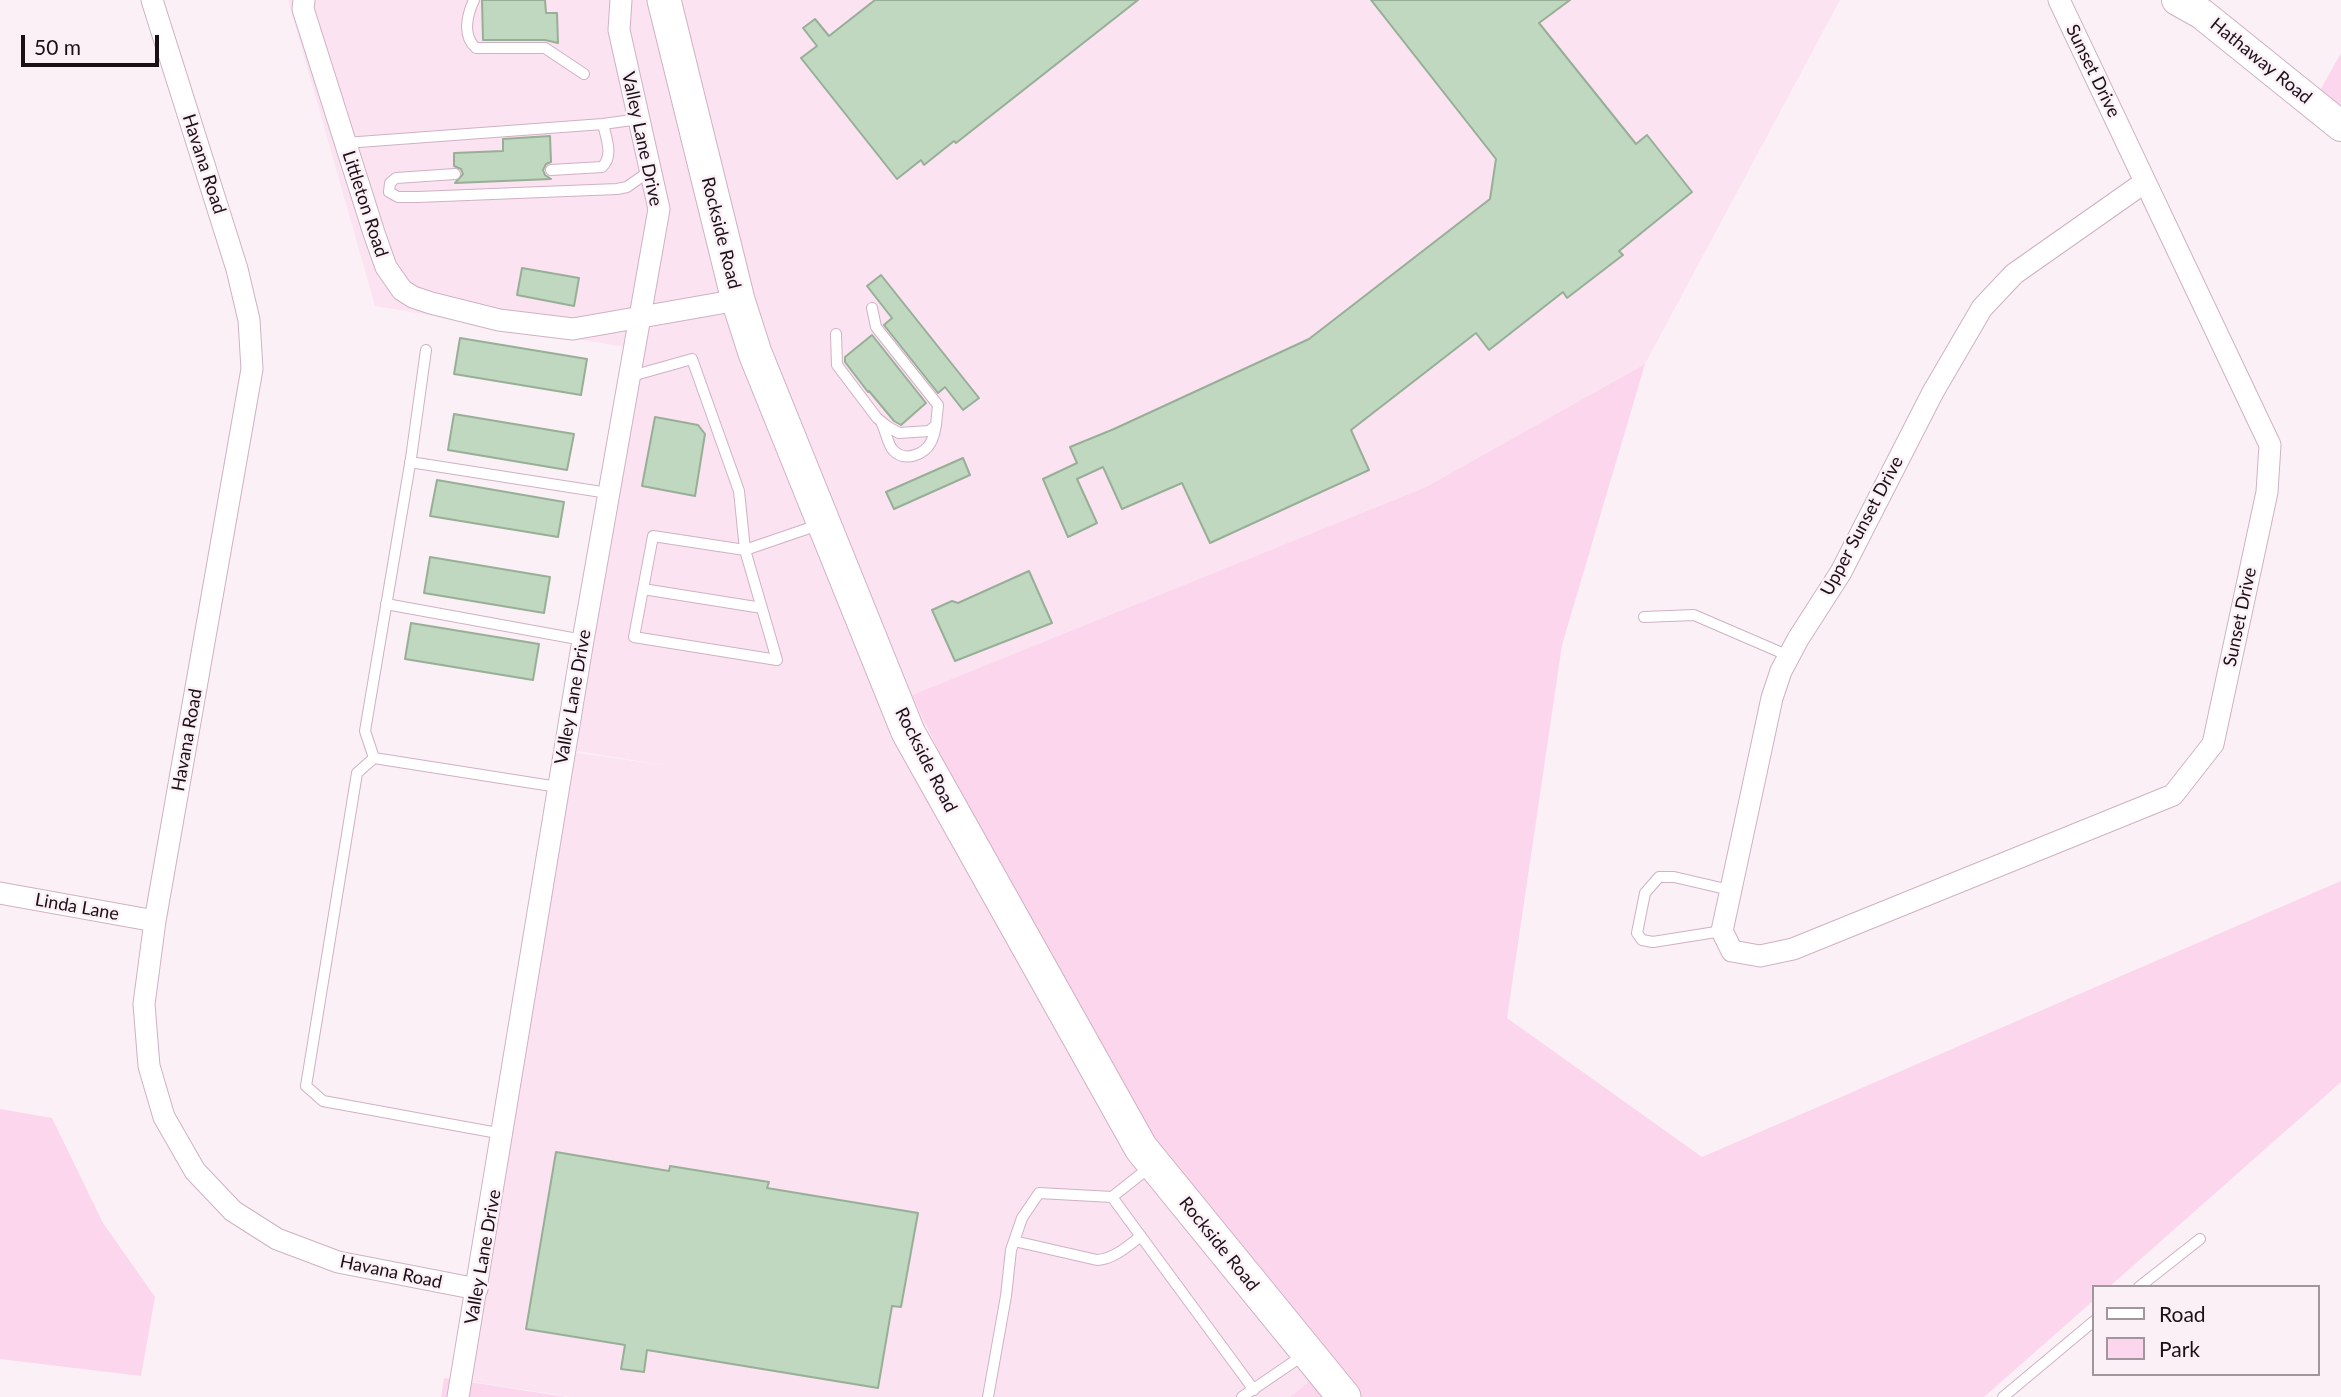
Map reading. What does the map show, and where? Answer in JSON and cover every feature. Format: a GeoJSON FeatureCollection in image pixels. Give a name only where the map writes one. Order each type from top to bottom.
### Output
{"type":"FeatureCollection","features":[{"type":"Feature","properties":{"kind":"main road","name":"Rockside Road"},"geometry":{"type":"LineString","coordinates":[[664,0],[738,300],[755,353],[908,732],[1141,1148],[1344,1397]]}},
{"type":"Feature","properties":{"kind":"street","name":"Havana Road"},"geometry":{"type":"LineString","coordinates":[[152,0],[237,269],[249,320],[252,369],[155,921],[144,1004],[149,1066],[164,1117],[195,1171],[233,1211],[277,1239],[338,1262],[477,1289]]}},
{"type":"Feature","properties":{"kind":"street","name":"Littleton Road"},"geometry":{"type":"LineString","coordinates":[[304,0],[303,9],[386,267],[402,290],[431,303],[499,320],[573,329],[738,300]]}},
{"type":"Feature","properties":{"kind":"street","name":"Valley Lane Drive"},"geometry":{"type":"LineString","coordinates":[[458,1397],[558,787],[659,209],[619,30],[621,0]]}},
{"type":"Feature","properties":{"kind":"street","name":"Sunset Drive"},"geometry":{"type":"LineString","coordinates":[[1721,932],[1732,951],[1760,956],[1793,949],[2174,795],[2213,744],[2267,492],[2270,445],[2059,0]]}},
{"type":"Feature","properties":{"kind":"street","name":"Hathaway Road"},"geometry":{"type":"LineString","coordinates":[[2196,5],[2341,126]]}},
{"type":"Feature","properties":{"kind":"street","name":"Upper Sunset Drive"},"geometry":{"type":"LineString","coordinates":[[1721,932],[1772,698],[1781,671],[1841,572],[1933,392],[1982,309],[2014,274],[2146,182]]}},
{"type":"Feature","properties":{"kind":"street","name":"Linda Lane"},"geometry":{"type":"LineString","coordinates":[[0,893],[155,921]]}},
{"type":"Feature","properties":{"kind":"lane"},"geometry":{"type":"LineString","coordinates":[[474,0],[469,9],[466,31],[470,43],[476,48],[545,48],[584,74]]}},
{"type":"Feature","properties":{"kind":"lane"},"geometry":{"type":"LineString","coordinates":[[345,143],[639,119]]}},
{"type":"Feature","properties":{"kind":"lane"},"geometry":{"type":"LineString","coordinates":[[551,170],[602,167],[607,163],[609,148],[603,124]]}},
{"type":"Feature","properties":{"kind":"lane"},"geometry":{"type":"LineString","coordinates":[[455,174],[396,178],[390,183],[389,192],[398,197],[418,197],[617,189],[626,187],[651,170]]}},
{"type":"Feature","properties":{"kind":"lane"},"geometry":{"type":"LineString","coordinates":[[836,334],[837,365],[881,422],[892,450],[910,457],[922,453],[931,442],[939,405],[876,327],[872,308]]}},
{"type":"Feature","properties":{"kind":"lane"},"geometry":{"type":"LineString","coordinates":[[374,758],[365,731],[426,350]]}},
{"type":"Feature","properties":{"kind":"lane"},"geometry":{"type":"LineString","coordinates":[[628,377],[692,359],[739,491],[745,550],[777,660],[634,637],[653,536],[745,550],[824,523]]}},
{"type":"Feature","properties":{"kind":"lane"},"geometry":{"type":"LineString","coordinates":[[881,422],[900,433],[929,431],[936,425]]}},
{"type":"Feature","properties":{"kind":"lane"},"geometry":{"type":"LineString","coordinates":[[410,462],[608,493]]}},
{"type":"Feature","properties":{"kind":"lane"},"geometry":{"type":"LineString","coordinates":[[643,589],[762,608]]}},
{"type":"Feature","properties":{"kind":"lane"},"geometry":{"type":"LineString","coordinates":[[386,604],[583,640]]}},
{"type":"Feature","properties":{"kind":"lane"},"geometry":{"type":"LineString","coordinates":[[1644,617],[1694,615],[1789,656]]}},
{"type":"Feature","properties":{"kind":"lane"},"geometry":{"type":"LineString","coordinates":[[374,758],[558,787]]}},
{"type":"Feature","properties":{"kind":"lane"},"geometry":{"type":"LineString","coordinates":[[374,758],[357,773],[306,1086],[323,1101],[503,1134]]}},
{"type":"Feature","properties":{"kind":"lane"},"geometry":{"type":"LineString","coordinates":[[1721,932],[1653,942],[1642,940],[1637,933],[1645,892],[1659,877],[1674,877],[1730,890]]}},
{"type":"Feature","properties":{"kind":"lane"},"geometry":{"type":"LineString","coordinates":[[988,1397],[1014,1241],[1022,1217],[1039,1193],[1112,1197],[1154,1164]]}},
{"type":"Feature","properties":{"kind":"lane"},"geometry":{"type":"LineString","coordinates":[[1112,1197],[1254,1390]]}},
{"type":"Feature","properties":{"kind":"lane"},"geometry":{"type":"LineString","coordinates":[[1014,1241],[1105,1259],[1141,1236]]}},
{"type":"Feature","properties":{"kind":"lane"},"geometry":{"type":"LineString","coordinates":[[2142,1285],[2200,1239]]}},
{"type":"Feature","properties":{"kind":"lane"},"geometry":{"type":"LineString","coordinates":[[2003,1397],[2092,1323]]}},
{"type":"Feature","properties":{"kind":"lane"},"geometry":{"type":"LineString","coordinates":[[1242,1397],[1307,1352]]}},
{"type":"Feature","properties":{"kind":"shaded area"},"geometry":{"type":"Polygon","coordinates":[[[288,0],[1840,0],[1645,364],[1426,487],[912,695],[927,725],[909,733],[1322,1371],[1290,1397],[571,1397],[461,1380],[564,751],[677,767],[557,748],[624,347],[375,306],[288,0]]]}},
{"type":"Feature","properties":{"kind":"green space"},"geometry":{"type":"Polygon","coordinates":[[[2341,53],[2341,126],[2313,103],[2341,53]]]}},
{"type":"Feature","properties":{"kind":"green space"},"geometry":{"type":"Polygon","coordinates":[[[1645,364],[1562,645],[1507,1018],[1702,1157],[2341,881],[2341,1082],[2111,1285],[2092,1285],[2092,1302],[1984,1397],[1290,1397],[1322,1371],[1141,1148],[1039,965],[912,695],[1426,487],[1645,364]]]}},
{"type":"Feature","properties":{"kind":"green space"},"geometry":{"type":"Polygon","coordinates":[[[0,1109],[52,1118],[103,1223],[155,1297],[141,1376],[0,1359],[0,1109]]]}},
{"type":"Feature","properties":{"kind":"green space"},"geometry":{"type":"Polygon","coordinates":[[[444,1378],[566,1397],[441,1397],[444,1378]]]}},
{"type":"Feature","properties":{"kind":"building"},"geometry":{"type":"Polygon","coordinates":[[[482,0],[545,0],[546,13],[557,13],[558,43],[545,40],[483,40],[482,0]]]}},
{"type":"Feature","properties":{"kind":"building"},"geometry":{"type":"Polygon","coordinates":[[[875,0],[1138,0],[956,143],[954,141],[924,165],[921,160],[897,179],[801,58],[817,46],[803,28],[815,19],[829,36],[875,0]]]}},
{"type":"Feature","properties":{"kind":"building"},"geometry":{"type":"Polygon","coordinates":[[[1371,0],[1570,0],[1539,23],[1636,144],[1647,135],[1692,192],[1619,251],[1623,255],[1567,298],[1563,292],[1489,350],[1476,333],[1351,430],[1369,470],[1210,543],[1182,483],[1122,509],[1103,467],[1077,479],[1097,523],[1068,537],[1043,479],[1077,463],[1070,447],[1309,339],[1490,199],[1496,159],[1371,0]]]}},
{"type":"Feature","properties":{"kind":"building"},"geometry":{"type":"Polygon","coordinates":[[[550,136],[551,162],[546,164],[543,170],[551,179],[455,183],[463,174],[461,169],[454,166],[454,153],[503,151],[503,139],[550,136]]]}},
{"type":"Feature","properties":{"kind":"building"},"geometry":{"type":"Polygon","coordinates":[[[522,268],[579,278],[574,306],[517,295],[522,268]]]}},
{"type":"Feature","properties":{"kind":"building"},"geometry":{"type":"Polygon","coordinates":[[[881,275],[979,398],[963,410],[945,387],[938,393],[884,325],[892,318],[867,286],[881,275]]]}},
{"type":"Feature","properties":{"kind":"building"},"geometry":{"type":"Polygon","coordinates":[[[872,335],[926,403],[901,425],[894,421],[868,392],[845,362],[845,357],[872,335]]]}},
{"type":"Feature","properties":{"kind":"building"},"geometry":{"type":"Polygon","coordinates":[[[460,338],[587,359],[581,395],[454,374],[460,338]]]}},
{"type":"Feature","properties":{"kind":"building"},"geometry":{"type":"Polygon","coordinates":[[[454,414],[574,434],[567,470],[448,450],[454,414]]]}},
{"type":"Feature","properties":{"kind":"building"},"geometry":{"type":"Polygon","coordinates":[[[655,417],[698,425],[705,434],[695,496],[642,486],[655,417]]]}},
{"type":"Feature","properties":{"kind":"building"},"geometry":{"type":"Polygon","coordinates":[[[963,458],[970,475],[894,509],[886,492],[963,458]]]}},
{"type":"Feature","properties":{"kind":"building"},"geometry":{"type":"Polygon","coordinates":[[[437,480],[564,502],[558,537],[430,516],[437,480]]]}},
{"type":"Feature","properties":{"kind":"building"},"geometry":{"type":"Polygon","coordinates":[[[430,557],[550,577],[544,613],[424,593],[430,557]]]}},
{"type":"Feature","properties":{"kind":"building"},"geometry":{"type":"Polygon","coordinates":[[[1029,571],[1052,623],[955,661],[932,610],[952,601],[958,603],[1029,571]]]}},
{"type":"Feature","properties":{"kind":"building"},"geometry":{"type":"Polygon","coordinates":[[[411,623],[539,644],[533,680],[405,659],[411,623]]]}},
{"type":"Feature","properties":{"kind":"building"},"geometry":{"type":"Polygon","coordinates":[[[556,1152],[669,1171],[670,1166],[769,1182],[767,1188],[918,1213],[901,1307],[892,1306],[878,1388],[647,1350],[644,1372],[621,1369],[625,1345],[526,1329],[556,1152]]]}}]}
